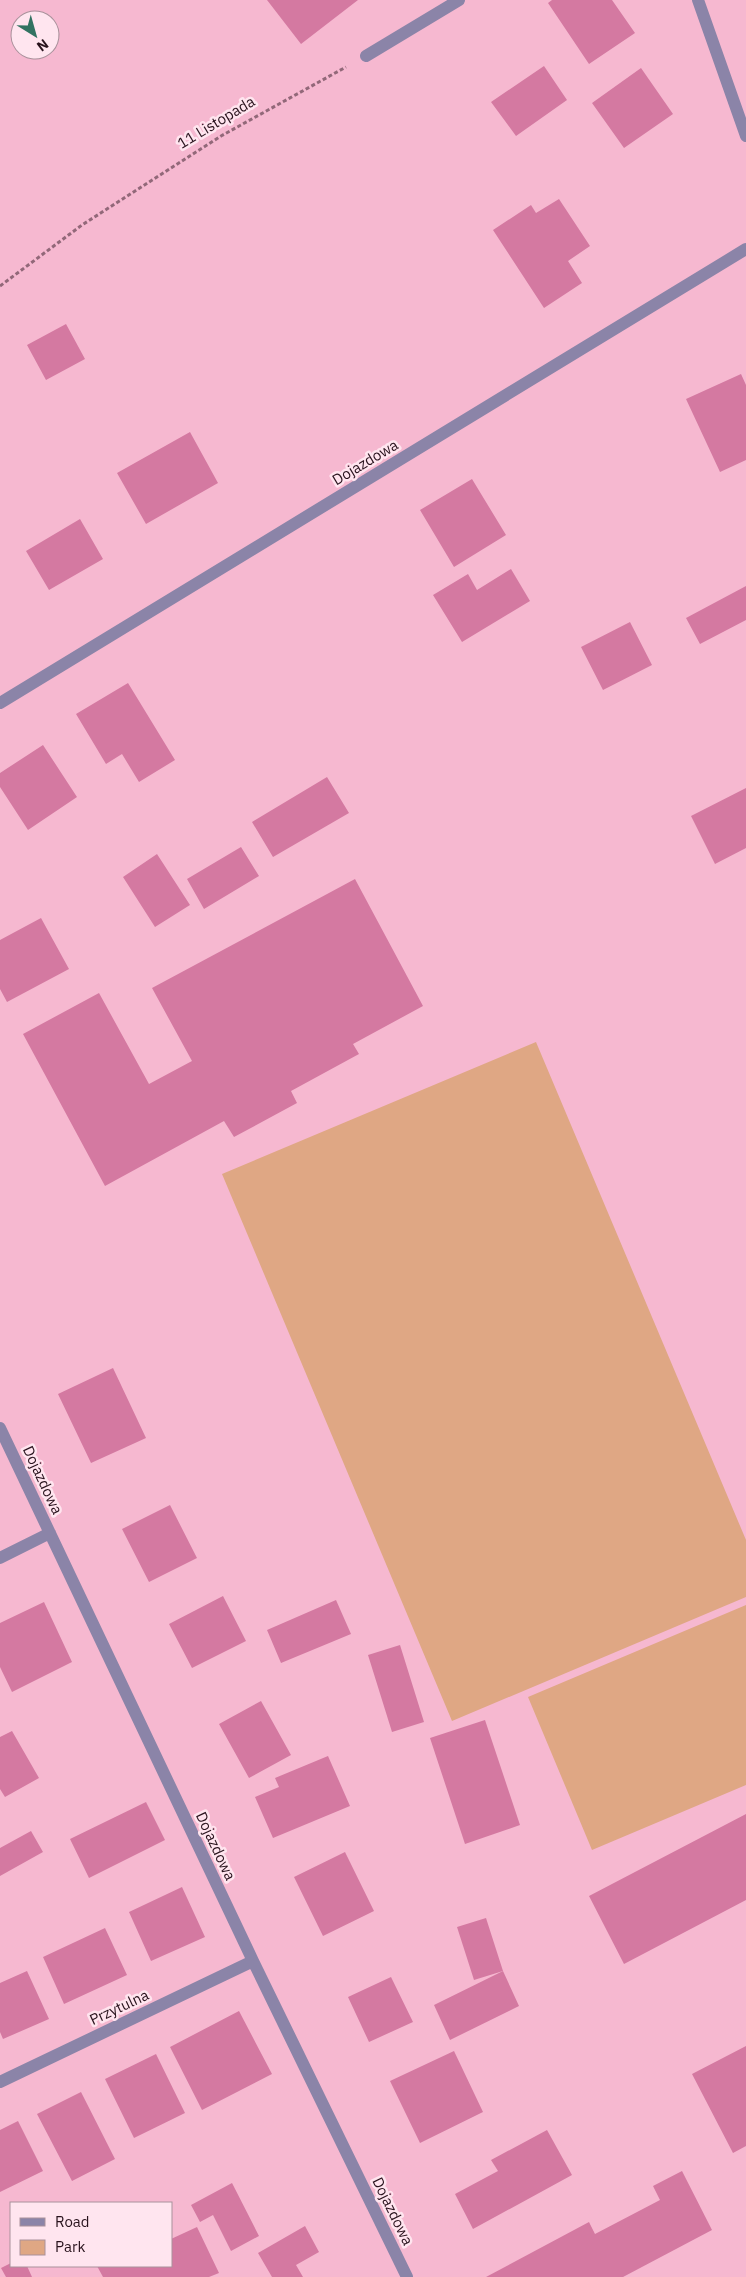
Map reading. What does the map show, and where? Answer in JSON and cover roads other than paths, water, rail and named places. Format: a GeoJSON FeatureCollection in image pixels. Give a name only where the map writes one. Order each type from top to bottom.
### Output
{"type":"FeatureCollection","features":[{"type":"Feature","properties":{"kind":"street"},"geometry":{"type":"LineString","coordinates":[[366,56],[459,0]]}},
{"type":"Feature","properties":{"kind":"street"},"geometry":{"type":"LineString","coordinates":[[698,0],[746,136]]}},
{"type":"Feature","properties":{"kind":"street","name":"Dojazdowa"},"geometry":{"type":"LineString","coordinates":[[0,703],[746,249]]}},
{"type":"Feature","properties":{"kind":"street","name":"Dojazdowa"},"geometry":{"type":"LineString","coordinates":[[0,1428],[252,1961],[407,2277]]}},
{"type":"Feature","properties":{"kind":"street"},"geometry":{"type":"LineString","coordinates":[[0,1558],[50,1533]]}},
{"type":"Feature","properties":{"kind":"street","name":"Przytulna"},"geometry":{"type":"LineString","coordinates":[[0,2082],[252,1961]]}}]}
